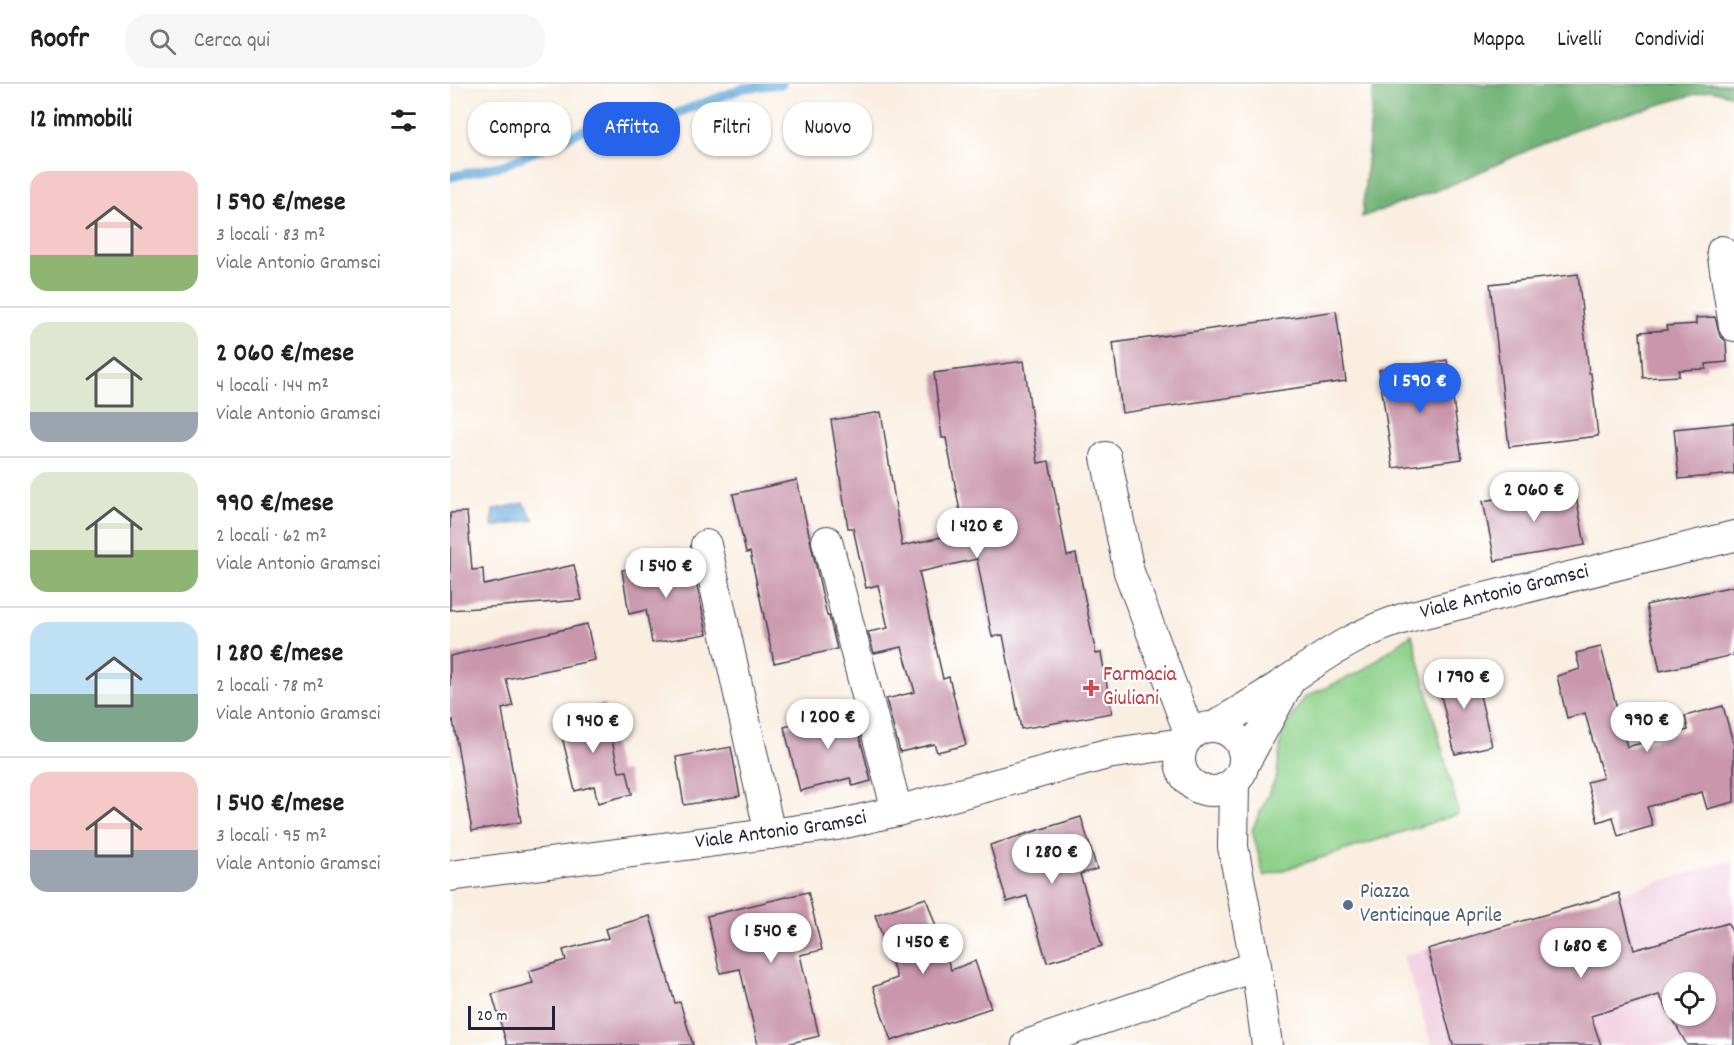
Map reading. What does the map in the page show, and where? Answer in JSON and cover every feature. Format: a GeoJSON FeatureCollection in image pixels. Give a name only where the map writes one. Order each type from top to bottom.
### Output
{"type":"FeatureCollection","features":[{"type":"Feature","properties":{"kind":"street"},"geometry":{"type":"LineString","coordinates":[[1722,251],[1734,326]]}},
{"type":"Feature","properties":{"kind":"street"},"geometry":{"type":"LineString","coordinates":[[1106,457],[1129,572],[1233,847],[1256,966],[1267,1045]]}},
{"type":"Feature","properties":{"kind":"street","name":"Viale Antonio Gramsci"},"geometry":{"type":"LineString","coordinates":[[450,876],[837,825],[1107,754],[1196,749],[1290,679],[1346,642],[1389,622],[1734,536]]}},
{"type":"Feature","properties":{"kind":"street"},"geometry":{"type":"LineString","coordinates":[[826,541],[897,811]]}},
{"type":"Feature","properties":{"kind":"street"},"geometry":{"type":"LineString","coordinates":[[706,545],[770,834]]}},
{"type":"Feature","properties":{"kind":"street","name":"Viale Antonio Gramsci"},"geometry":{"type":"LineString","coordinates":[[1239,773],[1290,679]]}},
{"type":"Feature","properties":{"kind":"street"},"geometry":{"type":"LineString","coordinates":[[1196,749],[1225,728],[1234,734],[1244,752],[1239,773],[1233,847]]}},
{"type":"Feature","properties":{"kind":"street"},"geometry":{"type":"LineString","coordinates":[[1196,749],[1218,791],[1239,773]]}},
{"type":"Feature","properties":{"kind":"street"},"geometry":{"type":"LineString","coordinates":[[1027,1045],[1256,966]]}},
{"type":"Feature","properties":{"kind":"shaded area"},"geometry":{"type":"Polygon","coordinates":[[[1734,860],[1734,1045],[1432,1045],[1403,956],[1734,860]]]}},
{"type":"Feature","properties":{"kind":"green space"},"geometry":{"type":"Polygon","coordinates":[[[1374,84],[1734,84],[1734,96],[1710,90],[1576,129],[1446,187],[1362,217],[1374,84]]]}},
{"type":"Feature","properties":{"kind":"green space"},"geometry":{"type":"Polygon","coordinates":[[[1412,634],[1459,814],[1264,876],[1252,830],[1277,775],[1282,731],[1305,697],[1360,672],[1412,634]]]}},
{"type":"Feature","properties":{"kind":"water"},"geometry":{"type":"Polygon","coordinates":[[[523,503],[534,520],[492,527],[493,510],[523,503]]]}},
{"type":"Feature","properties":{"kind":"building"},"geometry":{"type":"Polygon","coordinates":[[[1578,274],[1598,436],[1509,447],[1490,284],[1578,274]]]}},
{"type":"Feature","properties":{"kind":"building"},"geometry":{"type":"Polygon","coordinates":[[[1336,311],[1346,381],[1122,413],[1113,343],[1336,311]]]}},
{"type":"Feature","properties":{"kind":"building"},"geometry":{"type":"Polygon","coordinates":[[[1715,317],[1720,336],[1726,341],[1727,362],[1706,364],[1706,369],[1679,370],[1679,376],[1643,378],[1640,332],[1667,330],[1666,326],[1696,324],[1696,318],[1715,317]]]}},
{"type":"Feature","properties":{"kind":"building"},"geometry":{"type":"Polygon","coordinates":[[[1447,360],[1462,459],[1393,468],[1379,370],[1447,360]]]}},
{"type":"Feature","properties":{"kind":"building"},"geometry":{"type":"Polygon","coordinates":[[[1024,361],[1038,463],[1049,461],[1067,556],[1076,554],[1096,654],[1101,653],[1112,713],[1021,729],[1003,635],[992,637],[977,559],[919,572],[943,679],[949,677],[966,745],[937,752],[934,744],[900,752],[886,699],[915,692],[902,647],[874,653],[868,632],[888,628],[878,585],[866,588],[853,528],[848,528],[831,420],[881,412],[902,546],[964,532],[946,438],[942,438],[934,373],[1024,361]]]}},
{"type":"Feature","properties":{"kind":"building"},"geometry":{"type":"Polygon","coordinates":[[[1734,423],[1734,474],[1679,479],[1674,429],[1734,423]]]}},
{"type":"Feature","properties":{"kind":"building"},"geometry":{"type":"Polygon","coordinates":[[[797,480],[827,616],[829,616],[837,649],[774,663],[750,552],[746,553],[733,494],[797,480]]]}},
{"type":"Feature","properties":{"kind":"building"},"geometry":{"type":"Polygon","coordinates":[[[1574,485],[1585,545],[1495,561],[1483,501],[1574,485]]]}},
{"type":"Feature","properties":{"kind":"building"},"geometry":{"type":"Polygon","coordinates":[[[467,512],[472,570],[483,569],[484,585],[574,565],[582,600],[450,610],[450,513],[467,512]]]}},
{"type":"Feature","properties":{"kind":"building"},"geometry":{"type":"Polygon","coordinates":[[[691,557],[707,634],[652,643],[646,610],[629,614],[622,570],[691,557]]]}},
{"type":"Feature","properties":{"kind":"building"},"geometry":{"type":"Polygon","coordinates":[[[1734,586],[1734,655],[1660,671],[1646,605],[1734,586]]]}},
{"type":"Feature","properties":{"kind":"building"},"geometry":{"type":"Polygon","coordinates":[[[587,624],[595,660],[506,679],[513,706],[502,709],[521,822],[472,831],[453,720],[450,721],[450,656],[587,624]]]}},
{"type":"Feature","properties":{"kind":"building"},"geometry":{"type":"Polygon","coordinates":[[[1601,647],[1627,747],[1688,730],[1685,716],[1723,706],[1734,746],[1734,802],[1707,809],[1702,792],[1647,807],[1653,826],[1618,836],[1613,817],[1598,822],[1587,782],[1603,778],[1585,713],[1567,718],[1557,676],[1580,669],[1576,653],[1601,647]]]}},
{"type":"Feature","properties":{"kind":"building"},"geometry":{"type":"Polygon","coordinates":[[[1473,666],[1492,746],[1455,754],[1436,675],[1473,666]]]}},
{"type":"Feature","properties":{"kind":"building"},"geometry":{"type":"Polygon","coordinates":[[[604,704],[619,772],[627,771],[632,794],[598,803],[594,786],[575,791],[557,715],[604,704]]]}},
{"type":"Feature","properties":{"kind":"building"},"geometry":{"type":"Polygon","coordinates":[[[851,704],[871,781],[853,786],[850,778],[800,791],[784,727],[834,714],[832,709],[851,704]]]}},
{"type":"Feature","properties":{"kind":"building"},"geometry":{"type":"Polygon","coordinates":[[[731,747],[740,796],[684,805],[676,757],[731,747]]]}},
{"type":"Feature","properties":{"kind":"building"},"geometry":{"type":"Polygon","coordinates":[[[1081,817],[1097,869],[1080,874],[1102,946],[1047,962],[1027,896],[1007,902],[990,845],[1081,817]]]}},
{"type":"Feature","properties":{"kind":"building"},"geometry":{"type":"Polygon","coordinates":[[[808,892],[822,950],[800,955],[819,1036],[783,1045],[758,1045],[740,969],[720,973],[707,916],[808,892]]]}},
{"type":"Feature","properties":{"kind":"building"},"geometry":{"type":"Polygon","coordinates":[[[1619,893],[1634,950],[1728,923],[1734,937],[1734,1045],[1687,1045],[1676,1026],[1716,1026],[1716,972],[1662,972],[1662,1000],[1659,995],[1591,1016],[1601,1045],[1453,1045],[1427,949],[1619,893]]]}},
{"type":"Feature","properties":{"kind":"building"},"geometry":{"type":"Polygon","coordinates":[[[926,898],[951,970],[975,961],[991,1008],[891,1041],[873,987],[897,978],[875,915],[926,898]]]}},
{"type":"Feature","properties":{"kind":"building"},"geometry":{"type":"Polygon","coordinates":[[[650,916],[675,1003],[680,1002],[693,1045],[507,1045],[492,994],[533,983],[529,971],[566,960],[563,950],[608,938],[605,929],[650,916]]]}},
{"type":"Feature","properties":{"kind":"waterway"},"geometry":{"type":"LineString","coordinates":[[450,177],[504,165],[584,130],[653,122],[744,88],[782,84]]}},
{"type":"Feature","properties":{"kind":"place","name":"Farmacia Giuliani"},"geometry":{"type":"Point","coordinates":[1091,688]}},
{"type":"Feature","properties":{"kind":"place","name":"Piazza Venticinque Aprile"},"geometry":{"type":"Point","coordinates":[1348,905]}}]}
